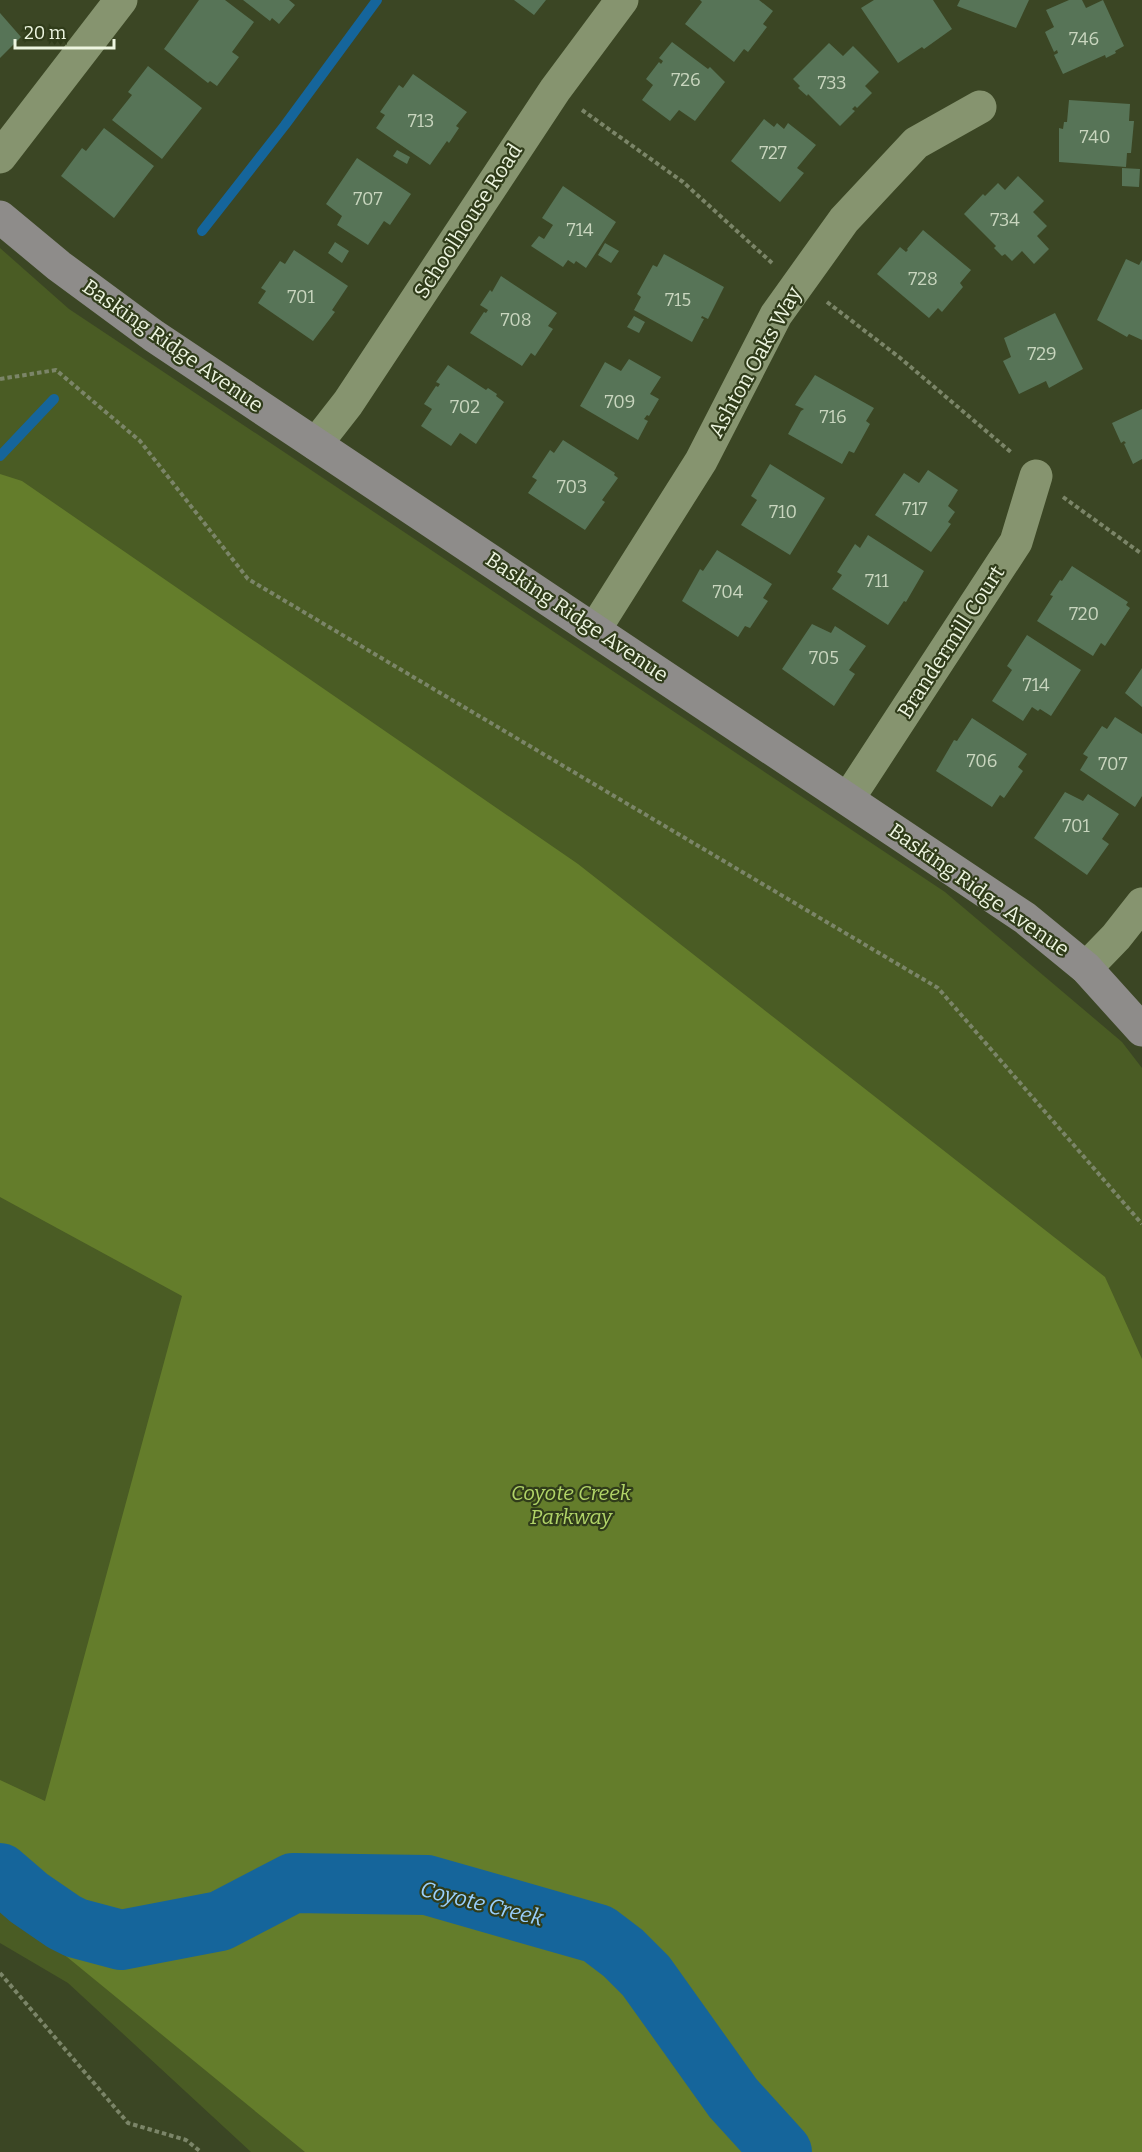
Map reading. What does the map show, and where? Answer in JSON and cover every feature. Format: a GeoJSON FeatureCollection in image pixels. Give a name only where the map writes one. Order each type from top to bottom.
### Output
{"type":"FeatureCollection","features":[{"type":"Feature","properties":{"kind":"street"},"geometry":{"type":"LineString","coordinates":[[0,157],[121,0]]}},
{"type":"Feature","properties":{"kind":"street","name":"Schoolhouse Road"},"geometry":{"type":"LineString","coordinates":[[316,444],[348,404],[555,90],[622,0]]}},
{"type":"Feature","properties":{"kind":"street","name":"Ashton Oaks Way"},"geometry":{"type":"LineString","coordinates":[[595,629],[701,460],[777,315],[844,220],[916,143],[980,107]]}},
{"type":"Feature","properties":{"kind":"street","name":"Basking Ridge Avenue"},"geometry":{"type":"LineString","coordinates":[[0,216],[59,266],[145,329],[1025,918],[1086,968],[1142,1030]]}},
{"type":"Feature","properties":{"kind":"street","name":"Brandermill Court"},"geometry":{"type":"LineString","coordinates":[[848,799],[1016,542],[1036,476]]}},
{"type":"Feature","properties":{"kind":"street"},"geometry":{"type":"LineString","coordinates":[[1086,968],[1116,937],[1142,904]]}},
{"type":"Feature","properties":{"kind":"path"},"geometry":{"type":"LineString","coordinates":[[555,90],[683,183],[769,261],[899,357],[995,438],[1036,476],[1142,554]]}},
{"type":"Feature","properties":{"kind":"path"},"geometry":{"type":"LineString","coordinates":[[0,379],[56,370],[140,441],[248,579],[938,988],[1142,1224]]}},
{"type":"Feature","properties":{"kind":"path"},"geometry":{"type":"LineString","coordinates":[[0,1973],[128,2123],[186,2140],[201,2152]]}},
{"type":"Feature","properties":{"kind":"green space","name":"Coyote Creek Parkway"},"geometry":{"type":"Polygon","coordinates":[[[0,248],[69,309],[945,892],[1122,1042],[1142,1068],[1142,2152],[251,2152],[68,1983],[0,1943],[0,248]]]}},
{"type":"Feature","properties":{"kind":"green space","name":"Coyote Creek Parkway"},"geometry":{"type":"Polygon","coordinates":[[[0,474],[22,481],[578,864],[1105,1277],[1142,1359],[1142,2152],[305,2152],[0,1902],[0,1780],[45,1801],[182,1296],[0,1197],[0,474]]]}},
{"type":"Feature","properties":{"kind":"building"},"geometry":{"type":"Polygon","coordinates":[[[199,0],[225,0],[254,22],[232,52],[239,57],[217,86],[210,81],[208,83],[164,49],[199,0]]]}},
{"type":"Feature","properties":{"kind":"building"},"geometry":{"type":"Polygon","coordinates":[[[243,0],[289,0],[295,5],[279,24],[272,18],[270,21],[243,0]]]}},
{"type":"Feature","properties":{"kind":"building"},"geometry":{"type":"Polygon","coordinates":[[[514,0],[546,0],[534,15],[514,0]]]}},
{"type":"Feature","properties":{"kind":"building"},"geometry":{"type":"Polygon","coordinates":[[[700,0],[759,0],[773,11],[763,24],[767,27],[748,52],[744,49],[734,62],[685,24],[702,2],[700,0]]]}},
{"type":"Feature","properties":{"kind":"building"},"geometry":{"type":"Polygon","coordinates":[[[874,0],[933,0],[952,29],[924,49],[922,47],[898,63],[861,8],[874,0]]]}},
{"type":"Feature","properties":{"kind":"building"},"geometry":{"type":"Polygon","coordinates":[[[960,0],[1029,0],[1016,28],[957,6],[960,0]]]}},
{"type":"Feature","properties":{"kind":"building"},"geometry":{"type":"Polygon","coordinates":[[[1069,0],[1082,0],[1086,8],[1103,0],[1124,46],[1106,58],[1105,55],[1063,74],[1054,55],[1058,53],[1057,50],[1054,52],[1045,32],[1054,27],[1046,10],[1069,0]]]}},
{"type":"Feature","properties":{"kind":"building"},"geometry":{"type":"Polygon","coordinates":[[[0,13],[21,37],[0,58],[0,13]]]}},
{"type":"Feature","properties":{"kind":"building"},"geometry":{"type":"Polygon","coordinates":[[[672,42],[708,69],[710,67],[725,82],[695,121],[679,110],[670,121],[642,100],[653,85],[646,79],[659,62],[661,64],[663,61],[659,58],[672,42]]]}},
{"type":"Feature","properties":{"kind":"building"},"geometry":{"type":"Polygon","coordinates":[[[829,43],[843,56],[853,46],[879,72],[865,86],[872,93],[857,108],[855,106],[852,109],[855,111],[840,126],[808,94],[807,96],[798,88],[800,86],[793,79],[829,43]]]}},
{"type":"Feature","properties":{"kind":"building"},"geometry":{"type":"Polygon","coordinates":[[[148,66],[202,108],[162,159],[112,120],[132,95],[128,92],[148,66]]]}},
{"type":"Feature","properties":{"kind":"building"},"geometry":{"type":"Polygon","coordinates":[[[413,74],[467,112],[456,126],[459,128],[449,143],[447,141],[430,165],[376,128],[385,115],[380,112],[399,85],[403,88],[413,74]]]}},
{"type":"Feature","properties":{"kind":"building"},"geometry":{"type":"Polygon","coordinates":[[[1069,100],[1130,104],[1129,121],[1134,121],[1131,153],[1127,153],[1126,167],[1059,162],[1059,128],[1063,129],[1064,122],[1067,122],[1069,100]]]}},
{"type":"Feature","properties":{"kind":"building"},"geometry":{"type":"Polygon","coordinates":[[[764,119],[774,127],[777,123],[784,129],[788,123],[816,145],[797,168],[804,173],[780,202],[731,161],[764,119]]]}},
{"type":"Feature","properties":{"kind":"building"},"geometry":{"type":"Polygon","coordinates":[[[104,128],[154,166],[114,218],[61,176],[82,148],[86,151],[104,128]]]}},
{"type":"Feature","properties":{"kind":"building"},"geometry":{"type":"Polygon","coordinates":[[[397,150],[410,157],[407,164],[393,156],[397,150]]]}},
{"type":"Feature","properties":{"kind":"building"},"geometry":{"type":"Polygon","coordinates":[[[357,158],[411,194],[390,225],[384,221],[368,245],[337,225],[342,216],[326,204],[357,158]]]}},
{"type":"Feature","properties":{"kind":"building"},"geometry":{"type":"Polygon","coordinates":[[[1122,168],[1140,169],[1139,187],[1122,186],[1122,168]]]}},
{"type":"Feature","properties":{"kind":"building"},"geometry":{"type":"Polygon","coordinates":[[[1018,176],[1044,201],[1033,212],[1047,226],[1037,236],[1049,249],[1034,264],[1022,251],[1012,261],[1005,254],[1002,256],[994,248],[996,246],[964,214],[983,194],[985,196],[998,183],[1005,190],[1018,176]]]}},
{"type":"Feature","properties":{"kind":"building"},"geometry":{"type":"Polygon","coordinates":[[[563,186],[616,222],[586,268],[576,261],[574,264],[568,260],[563,267],[531,246],[539,236],[544,239],[553,225],[542,218],[563,186]]]}},
{"type":"Feature","properties":{"kind":"building"},"geometry":{"type":"Polygon","coordinates":[[[923,230],[971,270],[960,283],[963,287],[942,312],[938,308],[929,318],[877,274],[900,247],[906,252],[923,230]]]}},
{"type":"Feature","properties":{"kind":"building"},"geometry":{"type":"Polygon","coordinates":[[[335,242],[349,251],[342,263],[328,253],[335,242]]]}},
{"type":"Feature","properties":{"kind":"building"},"geometry":{"type":"Polygon","coordinates":[[[605,243],[619,251],[611,263],[598,255],[605,243]]]}},
{"type":"Feature","properties":{"kind":"building"},"geometry":{"type":"Polygon","coordinates":[[[294,250],[348,286],[332,310],[335,312],[313,341],[258,303],[266,291],[261,288],[280,261],[285,264],[294,250]]]}},
{"type":"Feature","properties":{"kind":"building"},"geometry":{"type":"Polygon","coordinates":[[[664,254],[724,287],[708,319],[702,316],[701,318],[704,319],[692,342],[634,310],[641,297],[637,294],[653,265],[657,267],[664,254]]]}},
{"type":"Feature","properties":{"kind":"building"},"geometry":{"type":"Polygon","coordinates":[[[1126,259],[1139,265],[1142,260],[1142,340],[1129,334],[1127,337],[1097,320],[1126,259]]]}},
{"type":"Feature","properties":{"kind":"building"},"geometry":{"type":"Polygon","coordinates":[[[501,276],[557,313],[548,326],[553,329],[535,356],[531,353],[522,366],[470,333],[484,312],[488,310],[480,305],[490,290],[492,292],[501,276]]]}},
{"type":"Feature","properties":{"kind":"building"},"geometry":{"type":"Polygon","coordinates":[[[1055,313],[1083,369],[1049,388],[1046,381],[1019,394],[1003,361],[1011,357],[1004,338],[1055,313]]]}},
{"type":"Feature","properties":{"kind":"building"},"geometry":{"type":"Polygon","coordinates":[[[634,316],[645,322],[639,333],[627,327],[634,316]]]}},
{"type":"Feature","properties":{"kind":"building"},"geometry":{"type":"Polygon","coordinates":[[[629,359],[661,377],[650,394],[659,399],[649,416],[647,415],[644,419],[648,421],[638,440],[580,406],[605,362],[621,371],[629,359]]]}},
{"type":"Feature","properties":{"kind":"building"},"geometry":{"type":"Polygon","coordinates":[[[448,365],[486,390],[488,388],[504,402],[476,444],[460,433],[451,446],[421,426],[432,409],[424,404],[436,386],[440,384],[436,382],[448,365]]]}},
{"type":"Feature","properties":{"kind":"building"},"geometry":{"type":"Polygon","coordinates":[[[815,375],[874,408],[866,421],[870,424],[854,453],[849,451],[842,464],[788,434],[804,409],[795,405],[815,375]]]}},
{"type":"Feature","properties":{"kind":"building"},"geometry":{"type":"Polygon","coordinates":[[[1142,409],[1142,459],[1133,464],[1124,444],[1126,443],[1124,441],[1121,443],[1112,423],[1142,409]]]}},
{"type":"Feature","properties":{"kind":"building"},"geometry":{"type":"Polygon","coordinates":[[[563,440],[615,473],[614,475],[618,478],[602,500],[605,502],[585,530],[528,493],[537,480],[532,477],[550,450],[554,453],[563,440]]]}},
{"type":"Feature","properties":{"kind":"building"},"geometry":{"type":"Polygon","coordinates":[[[770,464],[825,498],[790,555],[741,525],[757,500],[751,496],[770,464]]]}},
{"type":"Feature","properties":{"kind":"building"},"geometry":{"type":"Polygon","coordinates":[[[928,470],[958,490],[948,506],[955,512],[948,522],[951,524],[931,552],[875,515],[904,473],[919,483],[928,470]]]}},
{"type":"Feature","properties":{"kind":"building"},"geometry":{"type":"Polygon","coordinates":[[[868,535],[924,571],[906,602],[904,601],[888,625],[832,589],[842,575],[837,572],[855,544],[860,548],[868,535]]]}},
{"type":"Feature","properties":{"kind":"building"},"geometry":{"type":"Polygon","coordinates":[[[717,550],[772,584],[763,598],[768,601],[750,628],[745,626],[738,637],[682,601],[700,569],[703,571],[717,550]]]}},
{"type":"Feature","properties":{"kind":"building"},"geometry":{"type":"Polygon","coordinates":[[[1072,566],[1128,602],[1126,605],[1130,608],[1105,646],[1101,643],[1093,656],[1037,621],[1053,596],[1050,595],[1072,566]]]}},
{"type":"Feature","properties":{"kind":"building"},"geometry":{"type":"Polygon","coordinates":[[[812,624],[831,633],[835,626],[866,646],[849,670],[855,674],[834,706],[782,669],[812,624]]]}},
{"type":"Feature","properties":{"kind":"building"},"geometry":{"type":"Polygon","coordinates":[[[1027,635],[1081,670],[1051,716],[1032,707],[1023,721],[992,701],[1012,670],[1007,666],[1027,635]]]}},
{"type":"Feature","properties":{"kind":"building"},"geometry":{"type":"Polygon","coordinates":[[[1142,668],[1142,707],[1125,693],[1142,668]]]}},
{"type":"Feature","properties":{"kind":"building"},"geometry":{"type":"Polygon","coordinates":[[[1115,717],[1142,734],[1142,796],[1135,807],[1080,770],[1088,757],[1083,754],[1102,726],[1107,729],[1115,717]]]}},
{"type":"Feature","properties":{"kind":"building"},"geometry":{"type":"Polygon","coordinates":[[[972,718],[1027,754],[1018,767],[1023,771],[1004,798],[1000,795],[992,807],[936,771],[954,740],[957,741],[972,718]]]}},
{"type":"Feature","properties":{"kind":"building"},"geometry":{"type":"Polygon","coordinates":[[[1065,792],[1083,801],[1088,794],[1119,814],[1102,839],[1109,844],[1087,875],[1034,838],[1065,792]]]}},
{"type":"Feature","properties":{"kind":"waterway"},"geometry":{"type":"LineString","coordinates":[[202,231],[285,125],[377,0]]}},
{"type":"Feature","properties":{"kind":"waterway"},"geometry":{"type":"LineString","coordinates":[[0,456],[54,399]]}},
{"type":"Feature","properties":{"kind":"waterway","name":"Coyote Creek"},"geometry":{"type":"LineString","coordinates":[[0,1873],[29,1898],[64,1922],[76,1928],[121,1940],[220,1921],[293,1883],[427,1885],[598,1934],[623,1953],[646,1976],[733,2098],[782,2152]]}}]}
